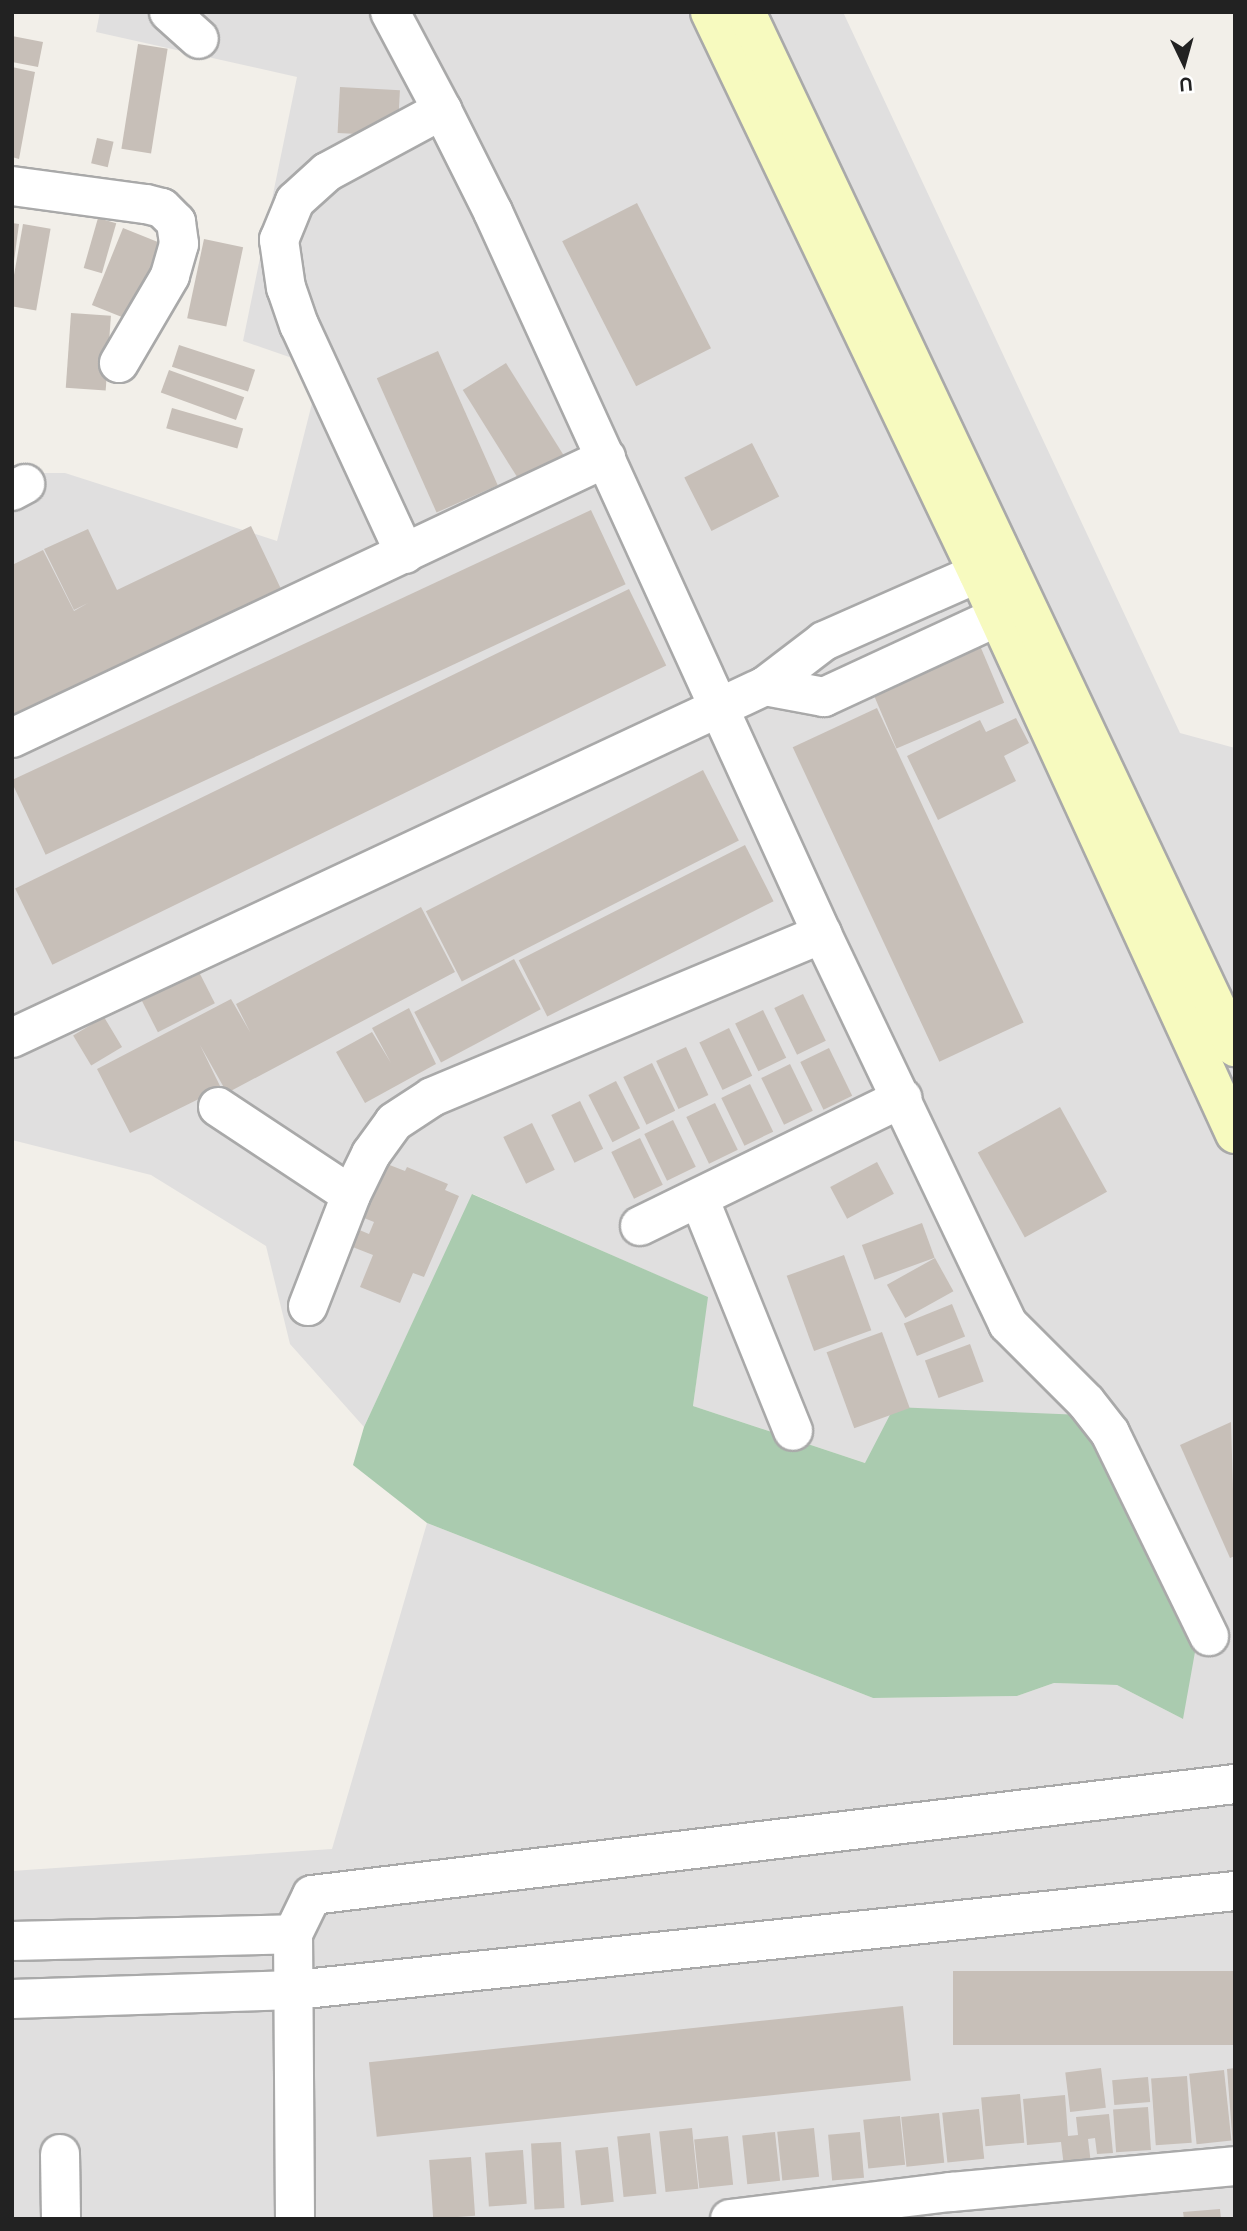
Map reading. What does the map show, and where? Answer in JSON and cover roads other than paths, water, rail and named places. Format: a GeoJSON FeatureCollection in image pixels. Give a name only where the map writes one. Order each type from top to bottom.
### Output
{"type":"FeatureCollection","features":[{"type":"Feature","properties":{"kind":"street"},"geometry":{"type":"LineString","coordinates":[[169,12],[199,39]]}},
{"type":"Feature","properties":{"kind":"street"},"geometry":{"type":"LineString","coordinates":[[390,12],[442,110],[606,458],[821,934],[902,1098],[1008,1324],[1086,1402],[1110,1433],[1209,1636]]}},
{"type":"Feature","properties":{"kind":"street"},"geometry":{"type":"LineString","coordinates":[[710,12],[991,567]]}},
{"type":"Feature","properties":{"kind":"street"},"geometry":{"type":"LineString","coordinates":[[746,12],[1011,610],[1235,1134]]}},
{"type":"Feature","properties":{"kind":"street"},"geometry":{"type":"LineString","coordinates":[[405,554],[299,326],[286,288],[279,240],[295,201],[327,172],[442,110]]}},
{"type":"Feature","properties":{"kind":"street"},"geometry":{"type":"LineString","coordinates":[[12,186],[146,204],[168,214],[176,222],[180,244],[170,276],[119,363]]}},
{"type":"Feature","properties":{"kind":"street"},"geometry":{"type":"LineString","coordinates":[[12,738],[606,458]]}},
{"type":"Feature","properties":{"kind":"street"},"geometry":{"type":"LineString","coordinates":[[12,1038],[765,686],[824,641],[991,567]]}},
{"type":"Feature","properties":{"kind":"street"},"geometry":{"type":"LineString","coordinates":[[765,686],[824,697],[1011,610]]}},
{"type":"Feature","properties":{"kind":"street"},"geometry":{"type":"LineString","coordinates":[[1011,610],[1235,1047]]}},
{"type":"Feature","properties":{"kind":"street"},"geometry":{"type":"LineString","coordinates":[[308,1306],[351,1195],[371,1153],[394,1122],[432,1097],[821,934]]}},
{"type":"Feature","properties":{"kind":"street"},"geometry":{"type":"LineString","coordinates":[[640,1226],[902,1098]]}},
{"type":"Feature","properties":{"kind":"street"},"geometry":{"type":"LineString","coordinates":[[218,1107],[351,1195]]}},
{"type":"Feature","properties":{"kind":"street"},"geometry":{"type":"LineString","coordinates":[[699,1198],[793,1431]]}},
{"type":"Feature","properties":{"kind":"street"},"geometry":{"type":"LineString","coordinates":[[295,2219],[293,1934],[312,1895],[1235,1784]]}},
{"type":"Feature","properties":{"kind":"street"},"geometry":{"type":"LineString","coordinates":[[12,1998],[295,1990],[1235,1891]]}},
{"type":"Feature","properties":{"kind":"street"},"geometry":{"type":"LineString","coordinates":[[12,1941],[293,1934]]}},
{"type":"Feature","properties":{"kind":"street"},"geometry":{"type":"LineString","coordinates":[[60,2154],[61,2219]]}},
{"type":"Feature","properties":{"kind":"street"},"geometry":{"type":"LineString","coordinates":[[730,2219],[951,2192],[1235,2166]]}}]}
